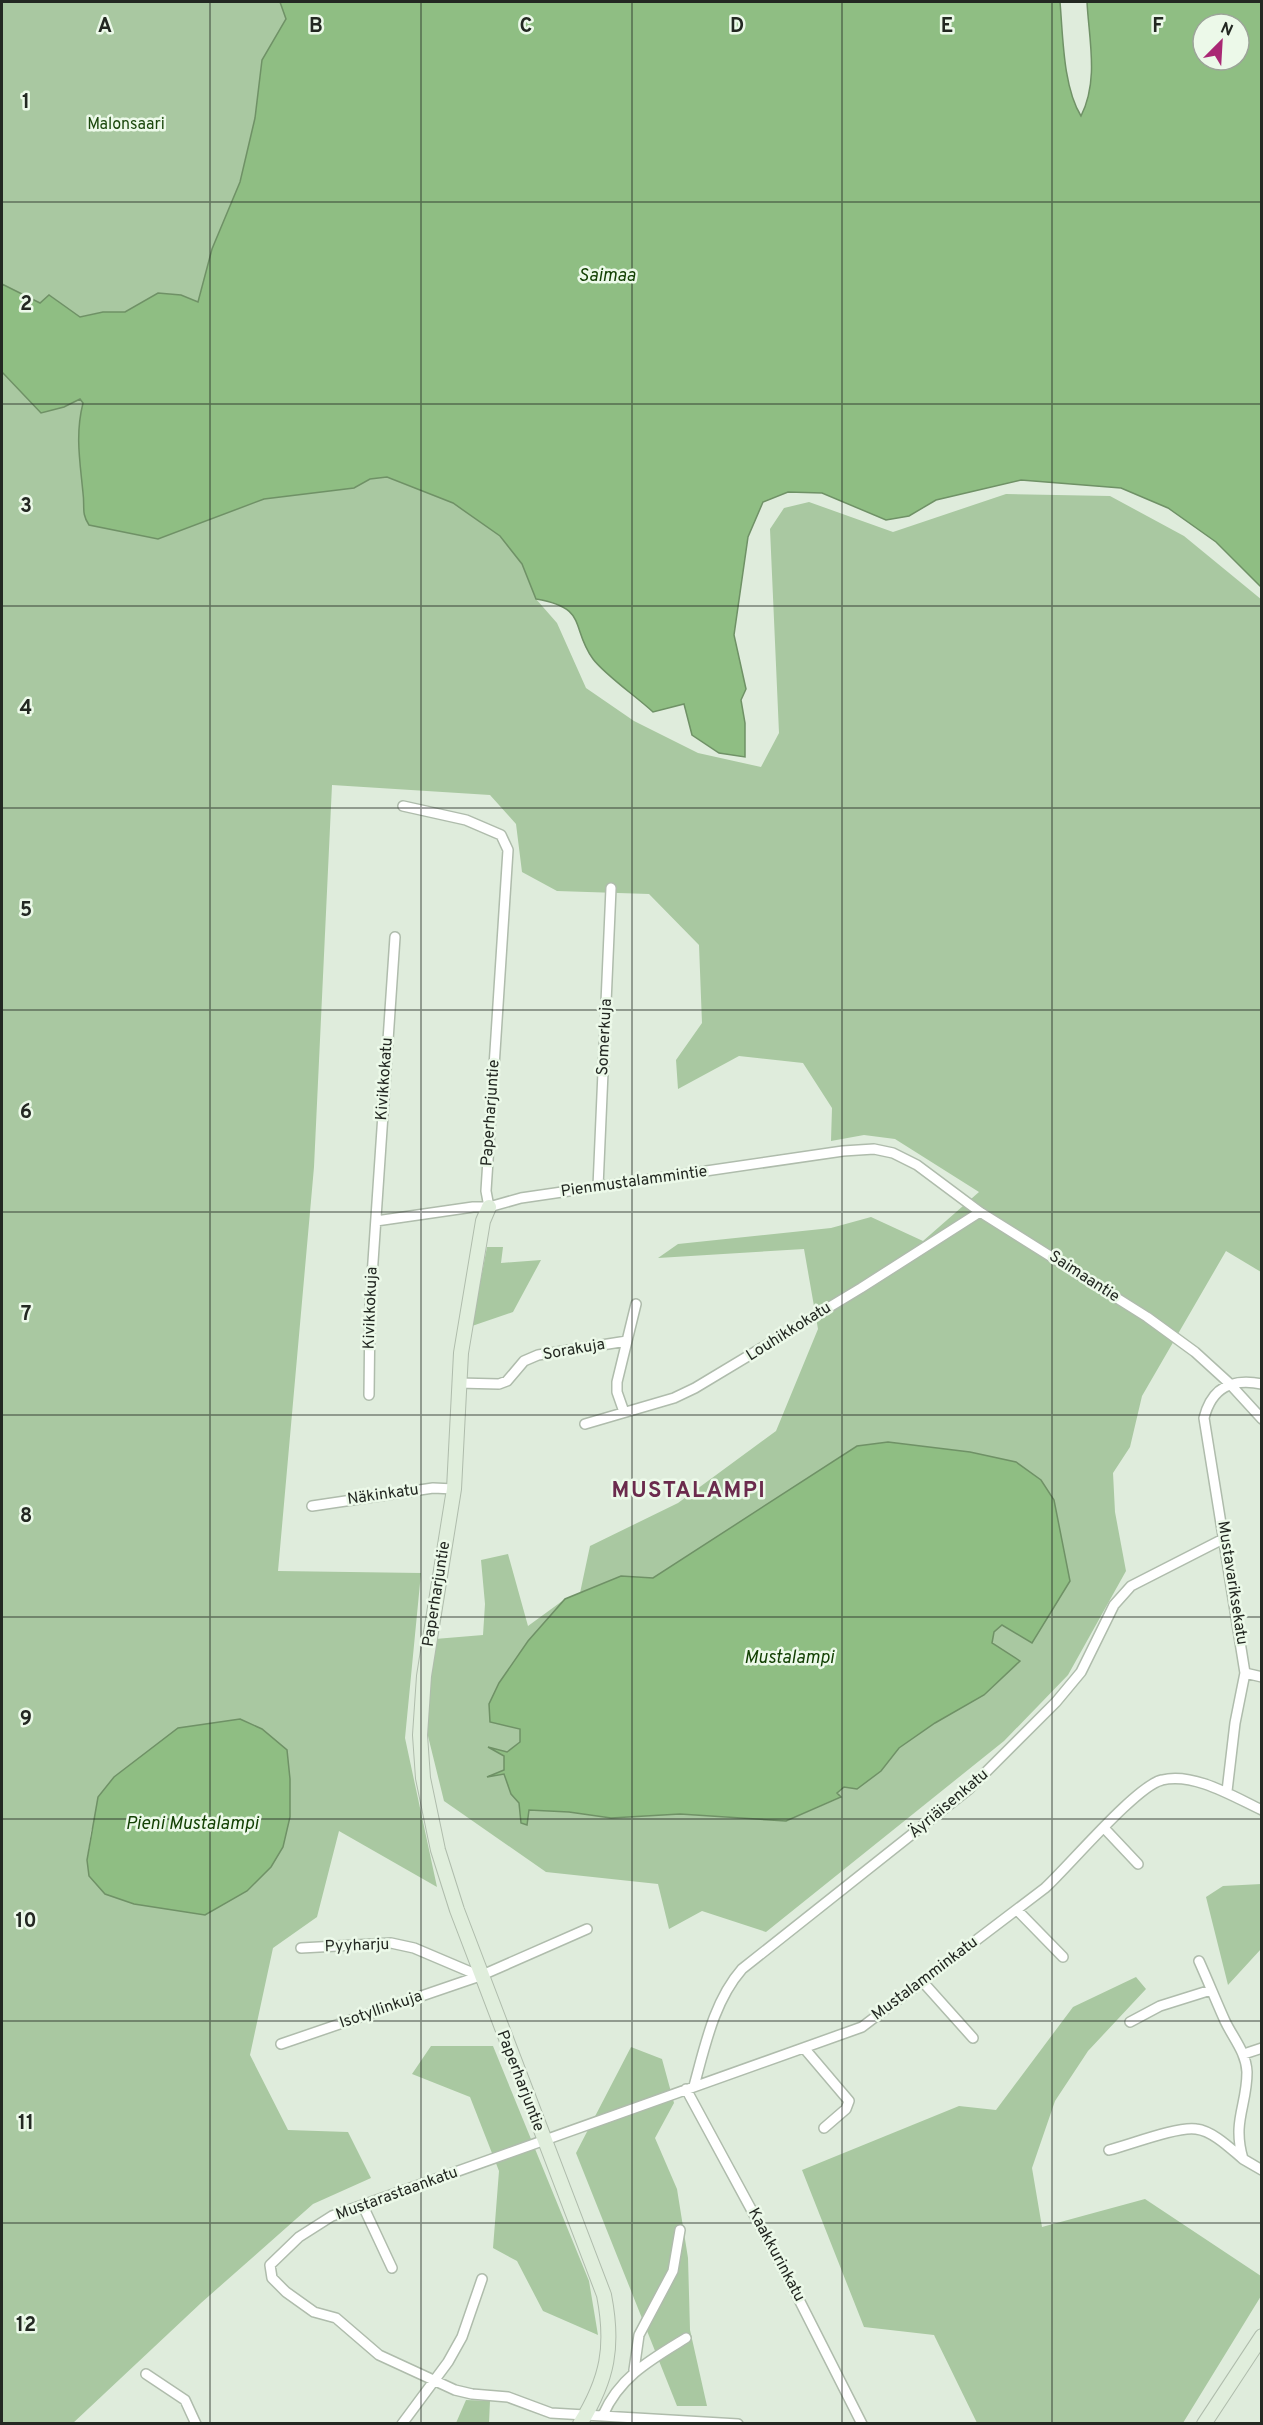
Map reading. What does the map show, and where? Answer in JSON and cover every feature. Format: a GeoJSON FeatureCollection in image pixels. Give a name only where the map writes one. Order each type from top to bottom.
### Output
{"type":"FeatureCollection","features":[{"type":"Feature","properties":{"kind":"street","name":"Paperharjuntie"},"geometry":{"type":"LineString","coordinates":[[402,806],[474,824],[501,835],[508,850],[486,1191],[489,1208],[483,1221],[458,1383],[454,1489],[424,1676],[420,1735],[423,1778],[438,1850],[480,1976],[604,2295],[609,2323],[608,2362],[603,2380],[583,2419]]}},
{"type":"Feature","properties":{"kind":"street","name":"Somerkuja"},"geometry":{"type":"LineString","coordinates":[[598,1187],[612,888]]}},
{"type":"Feature","properties":{"kind":"street","name":"Kivikkokatu"},"geometry":{"type":"LineString","coordinates":[[376,1221],[395,937]]}},
{"type":"Feature","properties":{"kind":"street","name":"Pienmustalammintie"},"geometry":{"type":"LineString","coordinates":[[376,1221],[473,1207],[489,1208],[504,1201],[843,1151],[874,1149],[893,1153]]}},
{"type":"Feature","properties":{"kind":"street","name":"Saimaantie"},"geometry":{"type":"LineString","coordinates":[[893,1153],[916,1165],[980,1212],[1147,1317],[1195,1352],[1229,1383],[1262,1419]]}},
{"type":"Feature","properties":{"kind":"street","name":"Louhikkokatu"},"geometry":{"type":"LineString","coordinates":[[585,1425],[674,1398],[695,1388],[980,1212]]}},
{"type":"Feature","properties":{"kind":"street","name":"Kivikkokuja"},"geometry":{"type":"LineString","coordinates":[[369,1395],[370,1306],[376,1221]]}},
{"type":"Feature","properties":{"kind":"street"},"geometry":{"type":"LineString","coordinates":[[624,1412],[617,1392],[617,1382],[636,1304]]}},
{"type":"Feature","properties":{"kind":"street","name":"Sorakuja"},"geometry":{"type":"LineString","coordinates":[[458,1383],[499,1384],[507,1381],[524,1361],[538,1355],[627,1341]]}},
{"type":"Feature","properties":{"kind":"street"},"geometry":{"type":"LineString","coordinates":[[1229,1383],[1247,1381],[1262,1384]]}},
{"type":"Feature","properties":{"kind":"street","name":"Mustavariksekatu"},"geometry":{"type":"LineString","coordinates":[[1227,1791],[1235,1724],[1245,1674],[1204,1418],[1208,1404],[1229,1383]]}},
{"type":"Feature","properties":{"kind":"street","name":"Näkinkatu"},"geometry":{"type":"LineString","coordinates":[[312,1506],[433,1488],[454,1489]]}},
{"type":"Feature","properties":{"kind":"street","name":"Äyriäisenkatu"},"geometry":{"type":"LineString","coordinates":[[690,2087],[712,2024],[730,1983],[742,1969],[960,1796],[1002,1759],[1081,1672],[1114,1605],[1131,1586],[1225,1538]]}},
{"type":"Feature","properties":{"kind":"street"},"geometry":{"type":"LineString","coordinates":[[1245,1674],[1262,1677]]}},
{"type":"Feature","properties":{"kind":"street","name":"Mustalamminkatu"},"geometry":{"type":"LineString","coordinates":[[544,2142],[690,2087],[862,2027],[1017,1910],[1070,1865],[1142,1789],[1161,1779],[1180,1779],[1227,1791],[1262,1810]]}},
{"type":"Feature","properties":{"kind":"street"},"geometry":{"type":"LineString","coordinates":[[1105,1829],[1138,1864]]}},
{"type":"Feature","properties":{"kind":"street"},"geometry":{"type":"LineString","coordinates":[[1017,1910],[1063,1957]]}},
{"type":"Feature","properties":{"kind":"street","name":"Isotyllinkuja"},"geometry":{"type":"LineString","coordinates":[[281,2044],[480,1976],[587,1929]]}},
{"type":"Feature","properties":{"kind":"street","name":"Pyyharju"},"geometry":{"type":"LineString","coordinates":[[301,1948],[390,1943],[414,1948],[480,1976]]}},
{"type":"Feature","properties":{"kind":"street"},"geometry":{"type":"LineString","coordinates":[[1199,1961],[1244,2054],[1247,2071],[1238,2123],[1243,2158]]}},
{"type":"Feature","properties":{"kind":"street"},"geometry":{"type":"LineString","coordinates":[[922,1981],[973,2038]]}},
{"type":"Feature","properties":{"kind":"street"},"geometry":{"type":"LineString","coordinates":[[1130,2022],[1160,2006],[1212,1990]]}},
{"type":"Feature","properties":{"kind":"street"},"geometry":{"type":"LineString","coordinates":[[804,2048],[849,2101],[846,2109],[824,2128]]}},
{"type":"Feature","properties":{"kind":"street"},"geometry":{"type":"LineString","coordinates":[[1244,2054],[1262,2048]]}},
{"type":"Feature","properties":{"kind":"street","name":"Kaakkurinkatu"},"geometry":{"type":"LineString","coordinates":[[690,2087],[862,2424]]}},
{"type":"Feature","properties":{"kind":"street"},"geometry":{"type":"LineString","coordinates":[[1109,2150],[1175,2131],[1196,2128],[1217,2138],[1262,2170]]}},
{"type":"Feature","properties":{"kind":"street","name":"Mustarastaankatu"},"geometry":{"type":"LineString","coordinates":[[431,2381],[379,2355],[336,2318],[314,2312],[286,2292],[269,2272],[274,2259],[299,2237],[332,2216],[544,2142]]}},
{"type":"Feature","properties":{"kind":"street"},"geometry":{"type":"LineString","coordinates":[[363,2206],[392,2268]]}},
{"type":"Feature","properties":{"kind":"street"},"geometry":{"type":"LineString","coordinates":[[634,2370],[639,2335],[673,2271],[680,2230]]}},
{"type":"Feature","properties":{"kind":"street"},"geometry":{"type":"LineString","coordinates":[[402,2424],[431,2381],[448,2362],[462,2337],[482,2279]]}},
{"type":"Feature","properties":{"kind":"street"},"geometry":{"type":"LineString","coordinates":[[1204,2424],[1262,2336]]}},
{"type":"Feature","properties":{"kind":"street"},"geometry":{"type":"LineString","coordinates":[[603,2415],[610,2398],[634,2370],[686,2338]]}},
{"type":"Feature","properties":{"kind":"street"},"geometry":{"type":"LineString","coordinates":[[146,2374],[184,2400],[196,2424]]}},
{"type":"Feature","properties":{"kind":"street"},"geometry":{"type":"LineString","coordinates":[[431,2381],[472,2394],[508,2397],[551,2413],[583,2419],[603,2415],[738,2424]]}},
{"type":"Feature","properties":{"kind":"green space","name":"Malonsaari"},"geometry":{"type":"Polygon","coordinates":[[[2,2],[280,2],[286,19],[262,60],[255,118],[240,182],[212,249],[198,303],[181,295],[158,293],[125,312],[103,312],[79,317],[50,295],[40,303],[2,284],[2,2]]]}},
{"type":"Feature","properties":{"kind":"green space"},"geometry":{"type":"Polygon","coordinates":[[[2,372],[17,387],[64,407],[80,399],[83,403],[79,426],[79,448],[85,513],[89,525],[158,539],[264,499],[354,488],[370,479],[387,477],[453,503],[500,536],[522,564],[536,599],[557,623],[586,688],[634,721],[698,753],[761,767],[779,733],[770,529],[784,508],[809,502],[893,532],[1006,494],[1110,496],[1184,536],[1262,600],[1261,1272],[1226,1251],[1142,1396],[1130,1447],[1113,1473],[1115,1512],[1126,1571],[1068,1675],[1004,1741],[766,1932],[702,1911],[669,1929],[658,1884],[546,1872],[444,1801],[428,1736],[428,1687],[435,1639],[483,1635],[485,1604],[481,1560],[508,1554],[528,1626],[565,1599],[528,1641],[499,1683],[520,1729],[520,1742],[506,1752],[492,1748],[504,1756],[504,1770],[491,1776],[504,1774],[511,1794],[519,1803],[521,1823],[527,1825],[528,1810],[569,1812],[611,1818],[679,1814],[786,1821],[840,1798],[837,1793],[844,1787],[881,1771],[899,1748],[935,1723],[984,1695],[1020,1661],[992,1643],[994,1632],[1002,1625],[970,1452],[888,1442],[857,1446],[653,1578],[621,1576],[580,1593],[590,1546],[678,1503],[776,1431],[818,1329],[804,1249],[658,1258],[678,1244],[831,1228],[871,1217],[923,1241],[979,1192],[895,1139],[864,1135],[831,1141],[832,1108],[803,1063],[739,1056],[678,1089],[676,1060],[702,1023],[699,945],[649,894],[557,891],[522,872],[516,824],[490,795],[332,785],[314,1167],[278,1571],[421,1573],[405,1738],[437,1887],[339,1831],[317,1917],[273,1948],[250,2055],[288,2130],[348,2132],[371,2178],[313,2204],[201,2303],[72,2424],[2,2423],[2,372]],[[133,1763],[114,1777],[91,1831],[87,1860],[89,1876],[271,1867],[285,1835],[290,1803],[290,1779],[133,1763]]]}},
{"type":"Feature","properties":{"kind":"green space"},"geometry":{"type":"Polygon","coordinates":[[[487,1247],[503,1247],[501,1263],[541,1260],[513,1312],[472,1326],[487,1247]]]}},
{"type":"Feature","properties":{"kind":"green space"},"geometry":{"type":"Polygon","coordinates":[[[1261,1884],[1261,1949],[1228,1985],[1206,1897],[1223,1886],[1261,1884]]]}},
{"type":"Feature","properties":{"kind":"green space"},"geometry":{"type":"Polygon","coordinates":[[[1136,1977],[1146,1989],[1088,2051],[1055,2101],[1032,2168],[1042,2227],[1145,2199],[1261,2276],[1261,2296],[1183,2423],[977,2423],[934,2335],[864,2327],[802,2170],[959,2106],[996,2110],[1073,2007],[1136,1977]]]}},
{"type":"Feature","properties":{"kind":"green space"},"geometry":{"type":"Polygon","coordinates":[[[431,2046],[493,2046],[589,2281],[598,2335],[543,2311],[517,2261],[493,2248],[499,2171],[470,2097],[412,2074],[431,2046]]]}},
{"type":"Feature","properties":{"kind":"green space"},"geometry":{"type":"Polygon","coordinates":[[[631,2047],[662,2059],[674,2103],[655,2138],[677,2189],[688,2258],[690,2330],[707,2406],[677,2406],[576,2153],[631,2047]]]}},
{"type":"Feature","properties":{"kind":"green space"},"geometry":{"type":"Polygon","coordinates":[[[466,2400],[490,2401],[489,2423],[456,2423],[466,2400]]]}},
{"type":"Feature","properties":{"kind":"water","name":"Saimaa"},"geometry":{"type":"Polygon","coordinates":[[[280,2],[1060,2],[1067,76],[1081,116],[1090,88],[1092,60],[1087,2],[1261,2],[1261,587],[1216,542],[1168,508],[1121,488],[1021,480],[936,500],[909,516],[886,520],[822,493],[788,492],[763,502],[748,537],[734,635],[746,689],[741,700],[745,723],[745,757],[719,753],[692,735],[684,704],[653,712],[605,672],[586,648],[576,620],[571,614],[553,603],[536,599],[522,564],[500,536],[453,503],[387,477],[370,479],[354,488],[264,499],[158,539],[89,525],[84,513],[79,448],[79,426],[83,403],[80,399],[64,407],[41,413],[2,372],[2,284],[40,303],[49,295],[80,317],[103,312],[125,312],[158,293],[181,295],[198,302],[212,249],[240,182],[255,118],[262,60],[286,19],[280,2]]]}},
{"type":"Feature","properties":{"kind":"water","name":"Mustalampi"},"geometry":{"type":"Polygon","coordinates":[[[888,1442],[970,1452],[1016,1462],[1041,1480],[1054,1500],[1070,1581],[1032,1643],[1002,1625],[994,1632],[992,1643],[1020,1661],[984,1695],[935,1723],[899,1748],[881,1771],[857,1789],[844,1787],[837,1793],[841,1797],[786,1821],[680,1814],[611,1818],[569,1812],[529,1810],[527,1825],[521,1823],[519,1803],[511,1794],[504,1774],[487,1777],[504,1770],[504,1756],[488,1747],[507,1752],[520,1742],[520,1729],[490,1722],[489,1704],[499,1683],[528,1641],[565,1599],[621,1576],[653,1578],[857,1446],[888,1442]]]}},
{"type":"Feature","properties":{"kind":"water","name":"Pieni Mustalampi"},"geometry":{"type":"Polygon","coordinates":[[[240,1719],[262,1729],[287,1750],[290,1817],[283,1847],[271,1867],[247,1891],[205,1915],[134,1904],[105,1894],[89,1876],[87,1860],[98,1797],[114,1777],[178,1728],[240,1719]]]}},
{"type":"Feature","properties":{"kind":"district","name":"MUSTALAMPI"},"geometry":{"type":"Point","coordinates":[689,1491]}}]}
